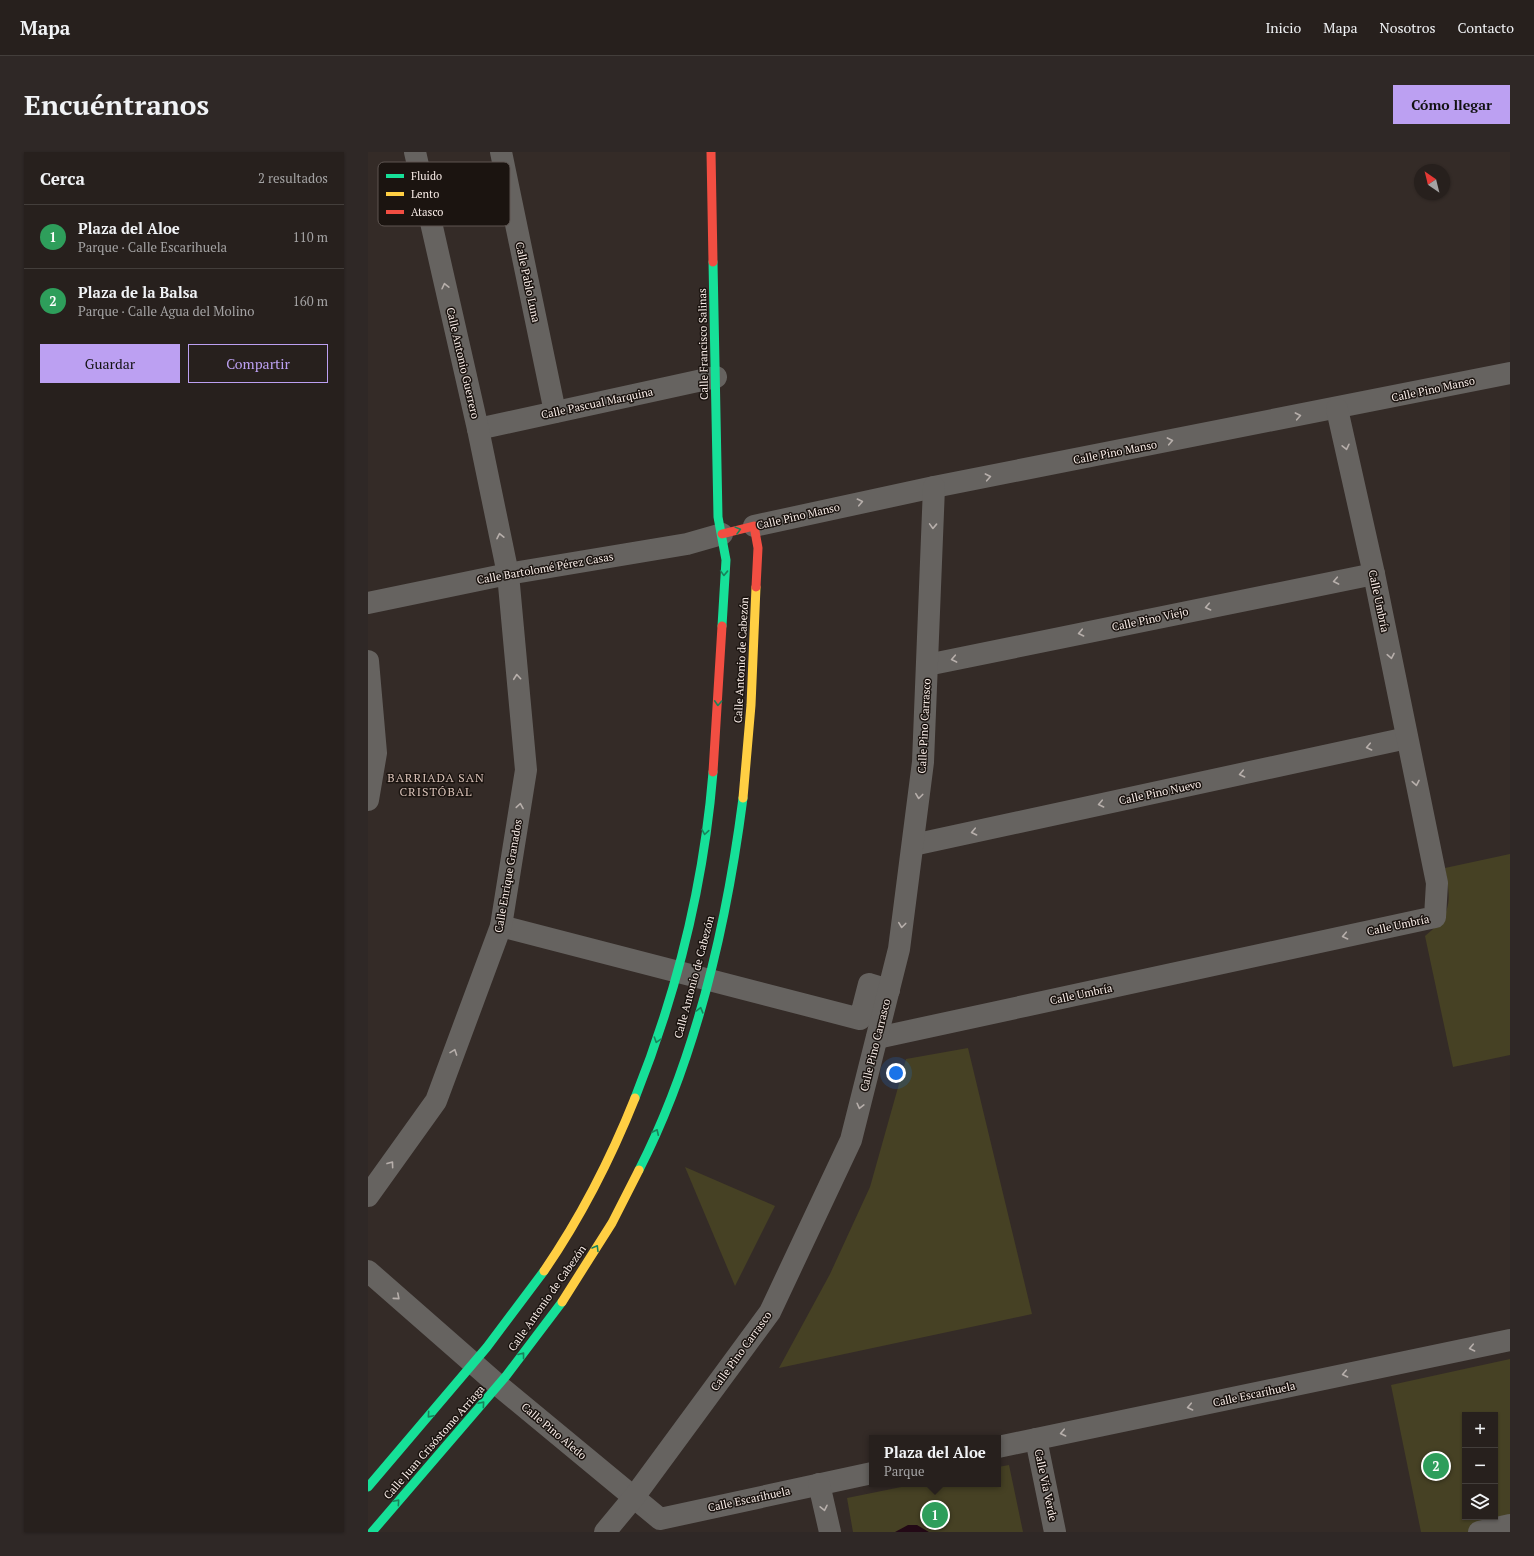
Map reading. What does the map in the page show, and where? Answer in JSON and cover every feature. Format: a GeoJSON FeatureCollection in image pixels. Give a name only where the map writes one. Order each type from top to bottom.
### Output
{"type":"FeatureCollection","features":[{"type":"Feature","properties":{"kind":"street","name":"Calle Antonio Guerrero"},"geometry":{"type":"LineString","coordinates":[[415,152],[417,162]]}},
{"type":"Feature","properties":{"kind":"street","name":"Calle Pablo Luna"},"geometry":{"type":"LineString","coordinates":[[501,152],[503,162]]}},
{"type":"Feature","properties":{"kind":"street","name":"Calle Francisco Salinas"},"geometry":{"type":"LineString","coordinates":[[711,152],[718,517],[722,534]]}},
{"type":"Feature","properties":{"kind":"street","name":"Calle Pablo Luna"},"geometry":{"type":"LineString","coordinates":[[510,195],[555,412]]}},
{"type":"Feature","properties":{"kind":"street","name":"Calle Antonio Guerrero"},"geometry":{"type":"LineString","coordinates":[[432,226],[478,429],[508,574]]}},
{"type":"Feature","properties":{"kind":"street","name":"Calle Pino Manso"},"geometry":{"type":"LineString","coordinates":[[722,534],[934,487],[1337,409],[1510,373]]}},
{"type":"Feature","properties":{"kind":"street","name":"Calle Pascual Marquina"},"geometry":{"type":"LineString","coordinates":[[478,429],[716,377]]}},
{"type":"Feature","properties":{"kind":"street","name":"Calle Umbría"},"geometry":{"type":"LineString","coordinates":[[877,1038],[1435,917],[1437,883],[1374,574],[1337,409]]}},
{"type":"Feature","properties":{"kind":"street","name":"Calle Pino Carrasco"},"geometry":{"type":"LineString","coordinates":[[605,1532],[634,1497],[770,1312],[851,1140],[899,949],[923,762],[934,487]]}},
{"type":"Feature","properties":{"kind":"street","name":"Calle Antonio de Cabezón"},"geometry":{"type":"LineString","coordinates":[[498,1385],[550,1319],[580,1276],[634,1179],[661,1121],[682,1067],[708,980],[733,867],[743,800],[752,693],[758,548],[754,526]]}},
{"type":"Feature","properties":{"kind":"street","name":"Calle Bartolomé Pérez Casas"},"geometry":{"type":"LineString","coordinates":[[368,603],[508,574],[687,544],[722,534]]}},
{"type":"Feature","properties":{"kind":"street","name":"Calle Antonio de Cabezón"},"geometry":{"type":"LineString","coordinates":[[474,1364],[523,1300],[554,1256],[583,1209],[632,1108],[666,1013],[688,923],[710,794],[717,732],[725,555],[722,534]]}},
{"type":"Feature","properties":{"kind":"street","name":"Calle Enrique Granados"},"geometry":{"type":"LineString","coordinates":[[368,1196],[436,1101],[501,926],[526,770],[508,574]]}},
{"type":"Feature","properties":{"kind":"street","name":"Calle Pino Viejo"},"geometry":{"type":"LineString","coordinates":[[927,665],[1374,574]]}},
{"type":"Feature","properties":{"kind":"street"},"geometry":{"type":"LineString","coordinates":[[368,661],[376,753],[368,800]]}},
{"type":"Feature","properties":{"kind":"street","name":"Calle Pino Nuevo"},"geometry":{"type":"LineString","coordinates":[[912,845],[1407,738]]}},
{"type":"Feature","properties":{"kind":"street"},"geometry":{"type":"LineString","coordinates":[[501,926],[860,1019],[869,984],[889,990]]}},
{"type":"Feature","properties":{"kind":"street","name":"Calle Pino Aledo"},"geometry":{"type":"LineString","coordinates":[[368,1271],[498,1385],[634,1497]]}},
{"type":"Feature","properties":{"kind":"street","name":"Calle Escarihuela"},"geometry":{"type":"LineString","coordinates":[[1001,1446],[1510,1340]]}},
{"type":"Feature","properties":{"kind":"street","name":"Calle Juan Crisóstomo Arriaga"},"geometry":{"type":"LineString","coordinates":[[368,1487],[474,1364]]}},
{"type":"Feature","properties":{"kind":"street","name":"Calle Juan Crisóstomo Arriaga"},"geometry":{"type":"LineString","coordinates":[[372,1532],[498,1385]]}},
{"type":"Feature","properties":{"kind":"street","name":"Calle Vía Verde"},"geometry":{"type":"LineString","coordinates":[[1036,1439],[1055,1532]]}},
{"type":"Feature","properties":{"kind":"street","name":"Calle Escarihuela"},"geometry":{"type":"LineString","coordinates":[[634,1497],[660,1519],[869,1474]]}},
{"type":"Feature","properties":{"kind":"street"},"geometry":{"type":"LineString","coordinates":[[819,1484],[830,1532]]}},
{"type":"Feature","properties":{"kind":"street"},"geometry":{"type":"LineString","coordinates":[[1479,1532],[1510,1525]]}},
{"type":"Feature","properties":{"kind":"shaded area"},"geometry":{"type":"Polygon","coordinates":[[[1510,854],[1510,1055],[1453,1067],[1425,936],[1441,921],[1448,906],[1449,898],[1445,868],[1510,854]]]}},
{"type":"Feature","properties":{"kind":"shaded area"},"geometry":{"type":"Polygon","coordinates":[[[968,1048],[1032,1314],[779,1368],[830,1274],[870,1187],[906,1059],[968,1048]]]}},
{"type":"Feature","properties":{"kind":"shaded area"},"geometry":{"type":"Polygon","coordinates":[[[685,1167],[775,1206],[735,1286],[685,1167]]]}},
{"type":"Feature","properties":{"kind":"shaded area"},"geometry":{"type":"Polygon","coordinates":[[[1510,1359],[1510,1532],[1421,1532],[1391,1385],[1510,1359]]]}},
{"type":"Feature","properties":{"kind":"shaded area"},"geometry":{"type":"Polygon","coordinates":[[[1009,1465],[1023,1532],[853,1532],[847,1498],[901,1487],[1001,1487],[1001,1466],[1009,1465]]]}},
{"type":"Feature","properties":{"kind":"shaded area"},"geometry":{"type":"Polygon","coordinates":[[[908,1525],[917,1525],[929,1532],[895,1532],[908,1525]]]}},
{"type":"Feature","properties":{"kind":"traffic: fast"},"geometry":{"type":"LineString","coordinates":[[713,262],[718,517],[726,560],[722,626]]}},
{"type":"Feature","properties":{"kind":"traffic: fast"},"geometry":{"type":"LineString","coordinates":[[635,1098],[663,1019],[686,938],[703,855],[713,772]]}},
{"type":"Feature","properties":{"kind":"traffic: fast"},"geometry":{"type":"LineString","coordinates":[[639,1170],[659,1127],[693,1036],[718,941],[728,893],[743,798]]}},
{"type":"Feature","properties":{"kind":"traffic: fast"},"geometry":{"type":"LineString","coordinates":[[368,1487],[487,1347],[544,1271]]}},
{"type":"Feature","properties":{"kind":"traffic: fast"},"geometry":{"type":"LineString","coordinates":[[372,1532],[506,1376],[562,1302]]}},
{"type":"Feature","properties":{"kind":"traffic: slow"},"geometry":{"type":"LineString","coordinates":[[743,798],[751,705],[756,587]]}},
{"type":"Feature","properties":{"kind":"traffic: slow"},"geometry":{"type":"LineString","coordinates":[[544,1271],[558,1251],[583,1208],[616,1143],[635,1098]]}},
{"type":"Feature","properties":{"kind":"traffic: slow"},"geometry":{"type":"LineString","coordinates":[[562,1302],[612,1223],[639,1170]]}},
{"type":"Feature","properties":{"kind":"traffic: jam"},"geometry":{"type":"LineString","coordinates":[[711,152],[713,262]]}},
{"type":"Feature","properties":{"kind":"traffic: jam"},"geometry":{"type":"LineString","coordinates":[[722,534],[754,526],[758,548],[756,587]]}},
{"type":"Feature","properties":{"kind":"traffic: jam"},"geometry":{"type":"LineString","coordinates":[[713,772],[722,626]]}},
{"type":"Feature","properties":{"kind":"place","name":"Plaza de la Balsa"},"geometry":{"type":"Point","coordinates":[1436,1466]}},
{"type":"Feature","properties":{"kind":"place","name":"Plaza del Aloe"},"geometry":{"type":"Point","coordinates":[935,1515]}},
{"type":"Feature","properties":{"kind":"district","name":"BARRIADA SAN CRISTÓBAL"},"geometry":{"type":"Point","coordinates":[436,785]}}]}
